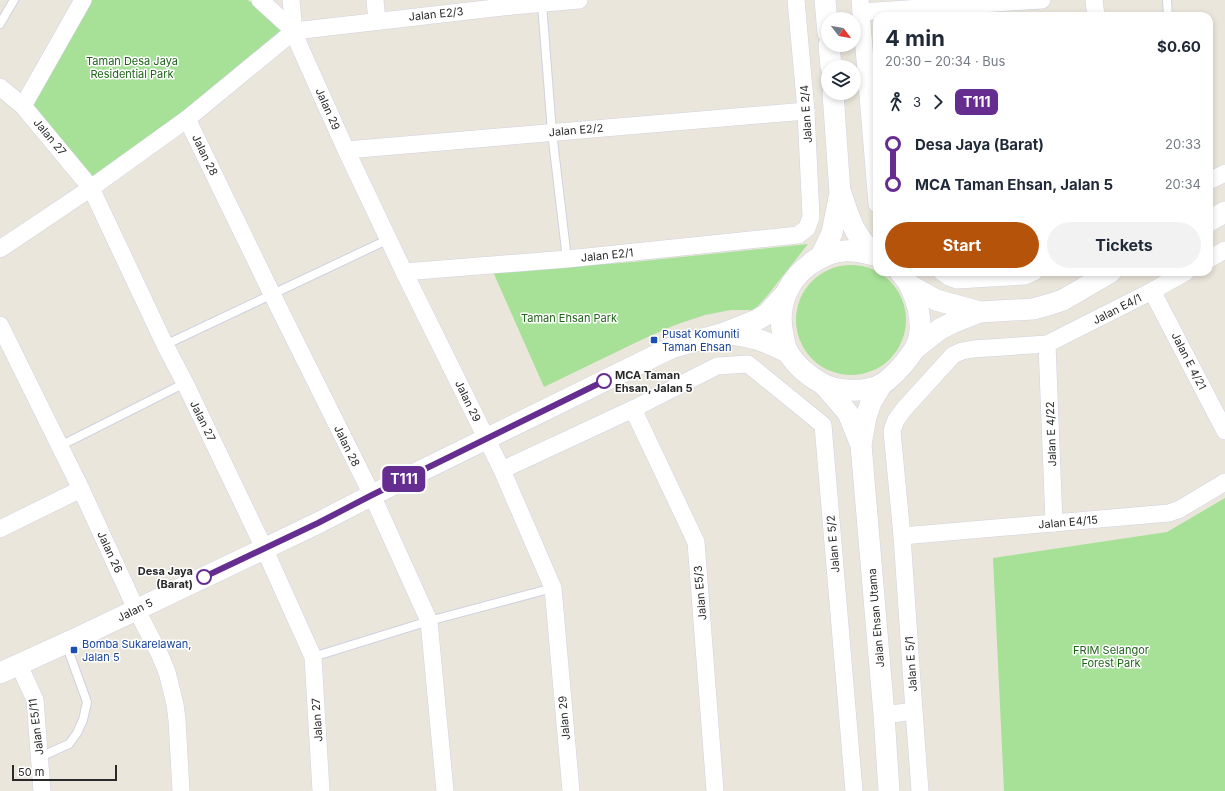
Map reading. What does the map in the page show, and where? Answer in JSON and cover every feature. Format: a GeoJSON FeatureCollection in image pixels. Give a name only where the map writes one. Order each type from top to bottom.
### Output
{"type":"FeatureCollection","features":[{"type":"Feature","properties":{"kind":"street"},"geometry":{"type":"LineString","coordinates":[[24,106],[83,0]]}},
{"type":"Feature","properties":{"kind":"street"},"geometry":{"type":"LineString","coordinates":[[260,0],[294,31]]}},
{"type":"Feature","properties":{"kind":"street"},"geometry":{"type":"LineString","coordinates":[[290,0],[294,31]]}},
{"type":"Feature","properties":{"kind":"street"},"geometry":{"type":"LineString","coordinates":[[375,0],[377,21]]}},
{"type":"Feature","properties":{"kind":"street","name":"Jalan E2/3"},"geometry":{"type":"LineString","coordinates":[[294,31],[512,3],[542,4],[579,0]]}},
{"type":"Feature","properties":{"kind":"street","name":"Jalan E 2/4"},"geometry":{"type":"LineString","coordinates":[[796,0],[806,111],[811,217],[807,228]]}},
{"type":"Feature","properties":{"kind":"street"},"geometry":{"type":"LineString","coordinates":[[826,0],[827,12]]}},
{"type":"Feature","properties":{"kind":"street"},"geometry":{"type":"LineString","coordinates":[[873,114],[872,85],[860,6],[1042,0]]}},
{"type":"Feature","properties":{"kind":"street"},"geometry":{"type":"LineString","coordinates":[[1094,0],[1096,12]]}},
{"type":"Feature","properties":{"kind":"street"},"geometry":{"type":"LineString","coordinates":[[0,249],[91,188],[187,119],[294,31]]}},
{"type":"Feature","properties":{"kind":"street","name":"Jalan 29"},"geometry":{"type":"LineString","coordinates":[[294,31],[346,150],[404,272],[502,470],[553,588],[571,791]]}},
{"type":"Feature","properties":{"kind":"street","name":"Jalan 27"},"geometry":{"type":"LineString","coordinates":[[0,88],[24,106],[91,188],[165,345],[185,383],[264,548],[312,657],[321,791]]}},
{"type":"Feature","properties":{"kind":"street"},"geometry":{"type":"LineString","coordinates":[[833,100],[840,193],[832,233],[821,256],[793,280],[782,305],[781,325],[788,352],[796,364],[823,384],[840,389],[858,390],[870,388],[882,384],[894,374],[916,348],[946,326],[980,312]]}},
{"type":"Feature","properties":{"kind":"street","name":"Jalan E2/2"},"geometry":{"type":"LineString","coordinates":[[346,150],[806,111]]}},
{"type":"Feature","properties":{"kind":"street","name":"Jalan 28"},"geometry":{"type":"LineString","coordinates":[[187,119],[372,495],[428,621],[445,791]]}},
{"type":"Feature","properties":{"kind":"street"},"geometry":{"type":"LineString","coordinates":[[1213,179],[1225,173]]}},
{"type":"Feature","properties":{"kind":"street"},"geometry":{"type":"LineString","coordinates":[[840,193],[856,233],[873,252]]}},
{"type":"Feature","properties":{"kind":"street"},"geometry":{"type":"LineString","coordinates":[[1213,219],[1225,212]]}},
{"type":"Feature","properties":{"kind":"street","name":"Jalan E2/1"},"geometry":{"type":"LineString","coordinates":[[404,272],[567,259],[798,235],[807,228]]}},
{"type":"Feature","properties":{"kind":"street"},"geometry":{"type":"LineString","coordinates":[[1213,257],[1225,250]]}},
{"type":"Feature","properties":{"kind":"street"},"geometry":{"type":"LineString","coordinates":[[810,264],[826,255],[843,251],[860,251],[873,255]]}},
{"type":"Feature","properties":{"kind":"street"},"geometry":{"type":"LineString","coordinates":[[948,276],[957,280],[1025,276]]}},
{"type":"Feature","properties":{"kind":"street"},"geometry":{"type":"LineString","coordinates":[[906,279],[936,300],[980,312],[1033,309],[1048,305],[1063,300],[1104,276]]}},
{"type":"Feature","properties":{"kind":"street","name":"Jalan E4/1"},"geometry":{"type":"LineString","coordinates":[[1047,344],[1179,276]]}},
{"type":"Feature","properties":{"kind":"street"},"geometry":{"type":"LineString","coordinates":[[906,279],[917,303],[919,335],[916,348]]}},
{"type":"Feature","properties":{"kind":"street","name":"Jalan E 4/21"},"geometry":{"type":"LineString","coordinates":[[1152,291],[1225,431]]}},
{"type":"Feature","properties":{"kind":"street","name":"Jalan 5"},"geometry":{"type":"LineString","coordinates":[[0,673],[318,523],[671,348],[724,334],[749,324],[767,314],[786,294]]}},
{"type":"Feature","properties":{"kind":"street","name":"Jalan 26"},"geometry":{"type":"LineString","coordinates":[[2,332],[60,446],[136,610],[159,653],[167,672],[177,720],[181,791]]}},
{"type":"Feature","properties":{"kind":"street","name":"Jalan 5"},"geometry":{"type":"LineString","coordinates":[[724,334],[766,341],[788,352]]}},
{"type":"Feature","properties":{"kind":"street","name":"Jalan E 4/22"},"geometry":{"type":"LineString","coordinates":[[1047,344],[1054,523]]}},
{"type":"Feature","properties":{"kind":"street","name":"Jalan E 5/1"},"geometry":{"type":"LineString","coordinates":[[920,791],[902,536],[892,431],[896,420],[904,409],[953,355],[962,351],[973,349],[1047,344]]}},
{"type":"Feature","properties":{"kind":"street","name":"Jalan E 5/2"},"geometry":{"type":"LineString","coordinates":[[633,409],[717,366],[748,364],[824,425],[854,791]]}},
{"type":"Feature","properties":{"kind":"street","name":"Jalan Ehsan Utama"},"geometry":{"type":"LineString","coordinates":[[823,384],[848,413],[861,445]]}},
{"type":"Feature","properties":{"kind":"street","name":"Jalan Ehsan Utama"},"geometry":{"type":"LineString","coordinates":[[882,384],[871,402],[866,417],[861,445],[889,791]]}},
{"type":"Feature","properties":{"kind":"street"},"geometry":{"type":"LineString","coordinates":[[502,470],[633,409]]}},
{"type":"Feature","properties":{"kind":"street","name":"Jalan E5/3"},"geometry":{"type":"LineString","coordinates":[[633,409],[696,542],[715,791]]}},
{"type":"Feature","properties":{"kind":"street","name":"Jalan E4/15"},"geometry":{"type":"LineString","coordinates":[[902,536],[1168,513],[1180,509],[1225,482]]}},
{"type":"Feature","properties":{"kind":"street"},"geometry":{"type":"LineString","coordinates":[[0,529],[81,490]]}},
{"type":"Feature","properties":{"kind":"street","name":"Jalan E5/11"},"geometry":{"type":"LineString","coordinates":[[19,665],[35,700],[42,791]]}},
{"type":"Feature","properties":{"kind":"street"},"geometry":{"type":"LineString","coordinates":[[884,715],[914,711]]}},
{"type":"Feature","properties":{"kind":"lane"},"geometry":{"type":"LineString","coordinates":[[0,24],[14,0]]}},
{"type":"Feature","properties":{"kind":"lane"},"geometry":{"type":"LineString","coordinates":[[1167,0],[1168,12]]}},
{"type":"Feature","properties":{"kind":"lane"},"geometry":{"type":"LineString","coordinates":[[542,4],[552,132],[567,259]]}},
{"type":"Feature","properties":{"kind":"lane"},"geometry":{"type":"LineString","coordinates":[[165,345],[389,239]]}},
{"type":"Feature","properties":{"kind":"lane"},"geometry":{"type":"LineString","coordinates":[[60,446],[185,383]]}},
{"type":"Feature","properties":{"kind":"lane"},"geometry":{"type":"LineString","coordinates":[[312,657],[428,621],[553,588]]}},
{"type":"Feature","properties":{"kind":"lane"},"geometry":{"type":"LineString","coordinates":[[40,757],[69,744],[77,733],[83,720],[87,702],[66,643]]}},
{"type":"Feature","properties":{"kind":"green space","name":"Taman Desa Jaya Residential Park"},"geometry":{"type":"Polygon","coordinates":[[[92,0],[248,0],[288,33],[93,180],[33,104],[92,0]]]}},
{"type":"Feature","properties":{"kind":"green space","name":"Taman Ehsan Park"},"geometry":{"type":"Polygon","coordinates":[[[808,244],[767,296],[752,310],[731,310],[705,315],[675,325],[544,387],[493,272],[633,262],[808,244]]]}},
{"type":"Feature","properties":{"kind":"green space"},"geometry":{"type":"Polygon","coordinates":[[[840,266],[862,266],[873,270],[873,276],[884,276],[897,289],[905,309],[905,331],[897,351],[882,366],[862,374],[840,374],[820,366],[805,351],[797,331],[797,309],[805,289],[820,274],[840,266]]]}},
{"type":"Feature","properties":{"kind":"green space","name":"FRIM Selangor Forest Park"},"geometry":{"type":"Polygon","coordinates":[[[1225,498],[1225,791],[1004,791],[993,558],[1167,532],[1225,498]]]}},
{"type":"Feature","properties":{"kind":"bus line","name":"T111"},"geometry":{"type":"LineString","coordinates":[[204,577],[318,523],[604,381]]}},
{"type":"Feature","properties":{"kind":"place","name":"Pusat Komuniti Taman Ehsan"},"geometry":{"type":"Point","coordinates":[654,340]}},
{"type":"Feature","properties":{"kind":"place","name":"MCA Taman Ehsan, Jalan 5"},"geometry":{"type":"Point","coordinates":[604,381]}},
{"type":"Feature","properties":{"kind":"place","name":"Desa Jaya (Barat)"},"geometry":{"type":"Point","coordinates":[204,577]}},
{"type":"Feature","properties":{"kind":"place","name":"Bomba Sukarelawan, Jalan 5"},"geometry":{"type":"Point","coordinates":[74,650]}}]}
